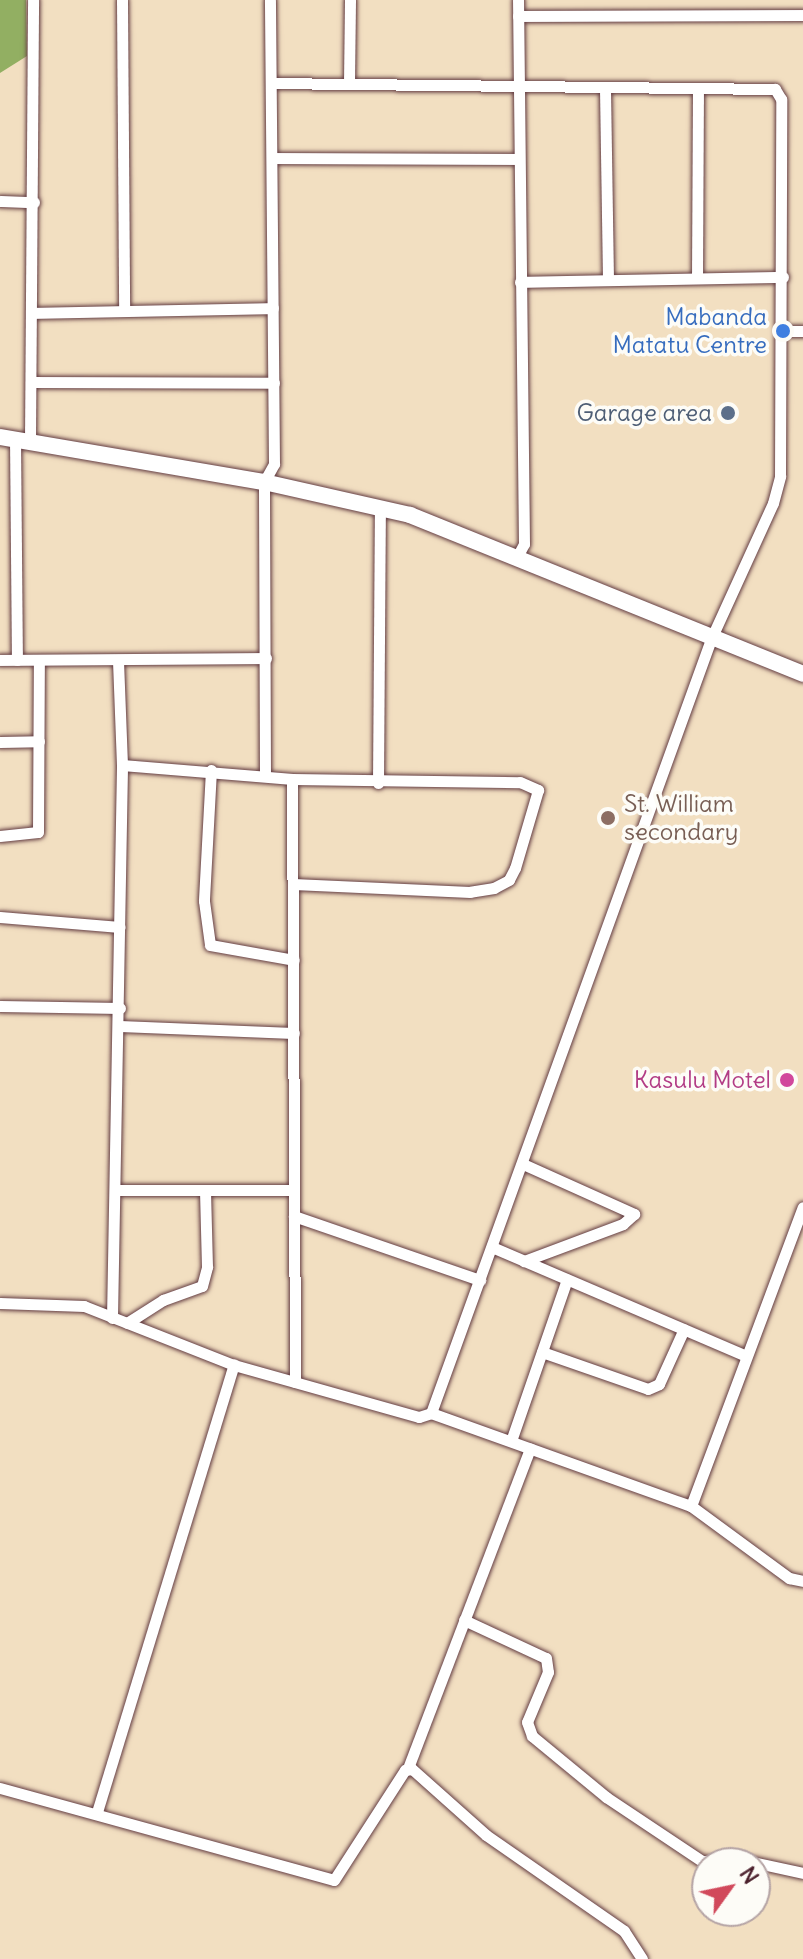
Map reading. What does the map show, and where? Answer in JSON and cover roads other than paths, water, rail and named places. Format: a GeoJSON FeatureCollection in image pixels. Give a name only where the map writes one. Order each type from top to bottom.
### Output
{"type":"FeatureCollection","features":[{"type":"Feature","properties":{"kind":"highway"},"geometry":{"type":"LineString","coordinates":[[15,438],[264,482],[380,508],[517,557],[711,639],[803,674]]}},
{"type":"Feature","properties":{"kind":"street"},"geometry":{"type":"LineString","coordinates":[[17,660],[15,438],[34,382],[33,0]]}},
{"type":"Feature","properties":{"kind":"street"},"geometry":{"type":"LineString","coordinates":[[122,0],[124,311]]}},
{"type":"Feature","properties":{"kind":"street"},"geometry":{"type":"LineString","coordinates":[[265,776],[264,482],[274,464],[270,0]]}},
{"type":"Feature","properties":{"kind":"street"},"geometry":{"type":"LineString","coordinates":[[349,83],[350,0]]}},
{"type":"Feature","properties":{"kind":"street"},"geometry":{"type":"LineString","coordinates":[[517,557],[524,544],[518,0]]}},
{"type":"Feature","properties":{"kind":"street"},"geometry":{"type":"LineString","coordinates":[[518,16],[803,15]]}},
{"type":"Feature","properties":{"kind":"street"},"geometry":{"type":"LineString","coordinates":[[271,83],[511,84],[519,89],[698,89],[779,93],[783,331],[780,476],[773,503],[711,639],[431,1413]]}},
{"type":"Feature","properties":{"kind":"street"},"geometry":{"type":"LineString","coordinates":[[605,89],[608,280]]}},
{"type":"Feature","properties":{"kind":"street"},"geometry":{"type":"LineString","coordinates":[[697,278],[698,89]]}},
{"type":"Feature","properties":{"kind":"street"},"geometry":{"type":"LineString","coordinates":[[272,158],[519,159]]}},
{"type":"Feature","properties":{"kind":"street"},"geometry":{"type":"LineString","coordinates":[[0,201],[34,202]]}},
{"type":"Feature","properties":{"kind":"street"},"geometry":{"type":"LineString","coordinates":[[520,282],[783,277]]}},
{"type":"Feature","properties":{"kind":"street"},"geometry":{"type":"LineString","coordinates":[[34,313],[273,308]]}},
{"type":"Feature","properties":{"kind":"street"},"geometry":{"type":"LineString","coordinates":[[783,331],[803,331]]}},
{"type":"Feature","properties":{"kind":"street"},"geometry":{"type":"LineString","coordinates":[[34,382],[274,383]]}},
{"type":"Feature","properties":{"kind":"street"},"geometry":{"type":"LineString","coordinates":[[378,783],[380,508]]}},
{"type":"Feature","properties":{"kind":"street"},"geometry":{"type":"LineString","coordinates":[[0,660],[118,662],[266,658]]}},
{"type":"Feature","properties":{"kind":"street"},"geometry":{"type":"LineString","coordinates":[[0,836],[38,832],[39,660]]}},
{"type":"Feature","properties":{"kind":"street"},"geometry":{"type":"LineString","coordinates":[[112,1318],[120,1008],[122,765],[118,662]]}},
{"type":"Feature","properties":{"kind":"street"},"geometry":{"type":"LineString","coordinates":[[0,742],[39,741]]}},
{"type":"Feature","properties":{"kind":"street"},"geometry":{"type":"LineString","coordinates":[[122,765],[378,783],[520,782],[538,790],[509,880],[470,892],[293,884]]}},
{"type":"Feature","properties":{"kind":"street"},"geometry":{"type":"LineString","coordinates":[[211,770],[204,901],[210,945],[294,960]]}},
{"type":"Feature","properties":{"kind":"street"},"geometry":{"type":"LineString","coordinates":[[292,779],[295,1382]]}},
{"type":"Feature","properties":{"kind":"street"},"geometry":{"type":"LineString","coordinates":[[0,917],[120,927]]}},
{"type":"Feature","properties":{"kind":"street"},"geometry":{"type":"LineString","coordinates":[[0,1006],[120,1008]]}},
{"type":"Feature","properties":{"kind":"street"},"geometry":{"type":"LineString","coordinates":[[119,1026],[294,1033]]}},
{"type":"Feature","properties":{"kind":"street"},"geometry":{"type":"LineString","coordinates":[[523,1164],[634,1214],[623,1224],[524,1261]]}},
{"type":"Feature","properties":{"kind":"street"},"geometry":{"type":"LineString","coordinates":[[117,1190],[294,1190]]}},
{"type":"Feature","properties":{"kind":"street"},"geometry":{"type":"LineString","coordinates":[[127,1323],[163,1300],[202,1286],[207,1267],[205,1191]]}},
{"type":"Feature","properties":{"kind":"street"},"geometry":{"type":"LineString","coordinates":[[691,1506],[744,1355],[803,1207]]}},
{"type":"Feature","properties":{"kind":"street"},"geometry":{"type":"LineString","coordinates":[[294,1216],[480,1280]]}},
{"type":"Feature","properties":{"kind":"street"},"geometry":{"type":"LineString","coordinates":[[492,1247],[744,1355]]}},
{"type":"Feature","properties":{"kind":"street"},"geometry":{"type":"LineString","coordinates":[[511,1441],[567,1279]]}},
{"type":"Feature","properties":{"kind":"street"},"geometry":{"type":"LineString","coordinates":[[0,1303],[84,1306],[234,1365],[419,1417],[431,1413],[530,1449],[563,1456],[691,1506],[789,1578],[803,1581]]}},
{"type":"Feature","properties":{"kind":"street"},"geometry":{"type":"LineString","coordinates":[[542,1352],[648,1389],[659,1384],[684,1329]]}},
{"type":"Feature","properties":{"kind":"street"},"geometry":{"type":"LineString","coordinates":[[97,1812],[234,1365]]}},
{"type":"Feature","properties":{"kind":"street"},"geometry":{"type":"LineString","coordinates":[[0,1788],[97,1812],[334,1880],[408,1768],[530,1449]]}},
{"type":"Feature","properties":{"kind":"street"},"geometry":{"type":"LineString","coordinates":[[464,1620],[546,1658],[548,1672],[527,1722],[532,1736],[606,1797],[702,1861],[748,1861],[803,1873]]}},
{"type":"Feature","properties":{"kind":"street"},"geometry":{"type":"LineString","coordinates":[[408,1768],[528,1867],[624,1931],[642,1959]]}},
{"type":"Feature","properties":{"kind":"place","name":"Mabanda Matatu Centre"},"geometry":{"type":"Point","coordinates":[783,331]}},
{"type":"Feature","properties":{"kind":"place","name":"Garage area"},"geometry":{"type":"Point","coordinates":[728,413]}},
{"type":"Feature","properties":{"kind":"place","name":"St. William secondary"},"geometry":{"type":"Point","coordinates":[608,818]}},
{"type":"Feature","properties":{"kind":"place","name":"Kasulu Motel"},"geometry":{"type":"Point","coordinates":[787,1080]}}]}
